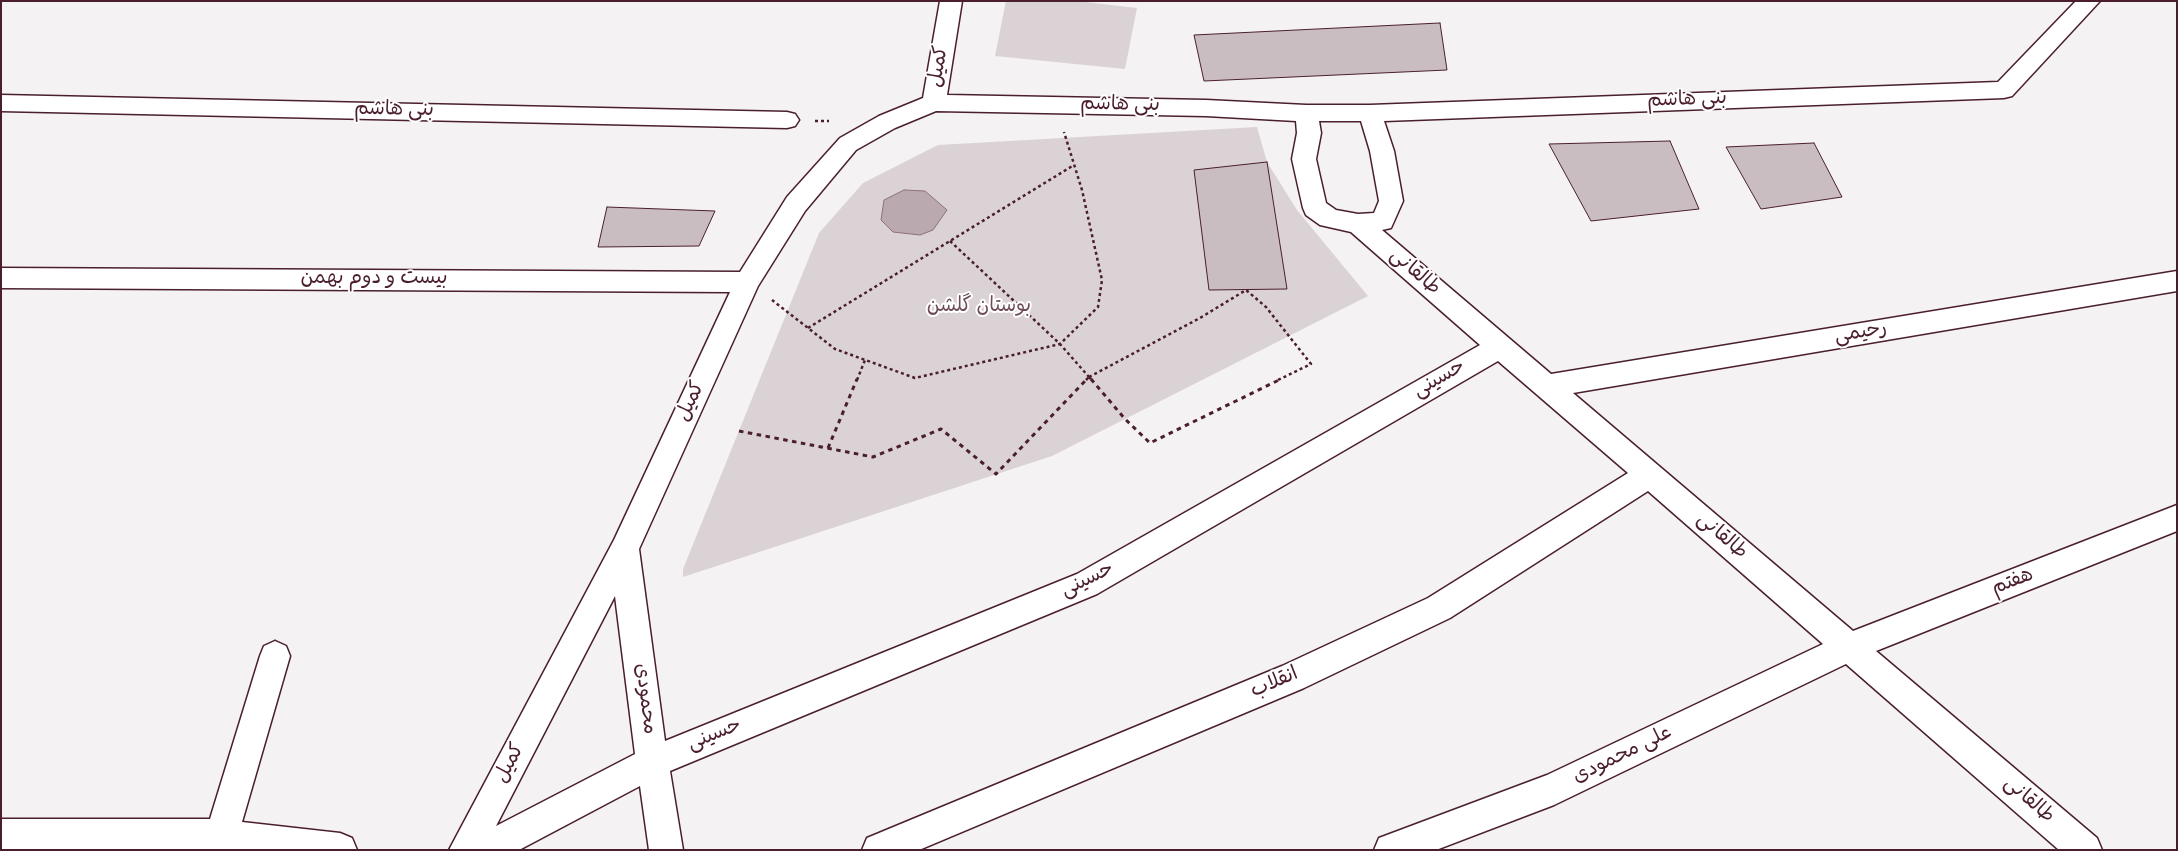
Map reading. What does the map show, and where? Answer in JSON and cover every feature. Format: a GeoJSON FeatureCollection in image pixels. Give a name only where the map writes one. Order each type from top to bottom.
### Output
{"type":"FeatureCollection","features":[{"type":"Feature","properties":{"kind":"street","name":"کمیل"},"geometry":{"type":"LineString","coordinates":[[466,850],[624,549],[747,282],[796,204],[848,144],[887,122],[934,103],[951,1]]}},
{"type":"Feature","properties":{"kind":"street","name":"بنی هاشم"},"geometry":{"type":"LineString","coordinates":[[934,103],[1370,113],[2004,90],[2089,1]]}},
{"type":"Feature","properties":{"kind":"street","name":"بنی هاشم"},"geometry":{"type":"LineString","coordinates":[[1,103],[787,120]]}},
{"type":"Feature","properties":{"kind":"street"},"geometry":{"type":"LineString","coordinates":[[1306,113],[1309,133],[1304,159],[1315,208],[1329,218],[1358,224],[1382,221],[1391,201],[1382,151],[1370,113]]}},
{"type":"Feature","properties":{"kind":"street","name":"طالقانی"},"geometry":{"type":"LineString","coordinates":[[1358,224],[2085,850]]}},
{"type":"Feature","properties":{"kind":"street","name":"بیست و دوم بهمن"},"geometry":{"type":"LineString","coordinates":[[1,278],[747,282]]}},
{"type":"Feature","properties":{"kind":"street","name":"رحیمی"},"geometry":{"type":"LineString","coordinates":[[1546,386],[2177,281]]}},
{"type":"Feature","properties":{"kind":"street","name":"حسینی"},"geometry":{"type":"LineString","coordinates":[[485,850],[652,762],[1086,584],[1499,346]]}},
{"type":"Feature","properties":{"kind":"street","name":"انقلاب"},"geometry":{"type":"LineString","coordinates":[[879,850],[1292,677],[1439,608],[1648,474]]}},
{"type":"Feature","properties":{"kind":"street","name":"هفتم"},"geometry":{"type":"LineString","coordinates":[[1849,647],[2177,518]]}},
{"type":"Feature","properties":{"kind":"street","name":"محمودی"},"geometry":{"type":"LineString","coordinates":[[624,549],[652,762],[666,850]]}},
{"type":"Feature","properties":{"kind":"street","name":"علی محمودی"},"geometry":{"type":"LineString","coordinates":[[1391,850],[1554,789],[1849,647]]}},
{"type":"Feature","properties":{"kind":"street"},"geometry":{"type":"LineString","coordinates":[[221,836],[275,656]]}},
{"type":"Feature","properties":{"kind":"street"},"geometry":{"type":"LineString","coordinates":[[1,836],[221,836],[340,850]]}},
{"type":"Feature","properties":{"kind":"path"},"geometry":{"type":"LineString","coordinates":[[747,282],[835,349],[915,378],[1060,344],[1098,307],[1102,280],[1082,190],[1056,105]]}},
{"type":"Feature","properties":{"kind":"path"},"geometry":{"type":"LineString","coordinates":[[808,328],[1074,165]]}},
{"type":"Feature","properties":{"kind":"path"},"geometry":{"type":"LineString","coordinates":[[739,431],[873,457],[942,429],[996,474],[1089,377],[1200,318],[1246,290],[1266,307],[1311,364],[1150,443],[1125,419],[1089,377],[1060,344],[950,241]]}},
{"type":"Feature","properties":{"kind":"path"},"geometry":{"type":"LineString","coordinates":[[828,448],[865,360]]}},
{"type":"Feature","properties":{"kind":"green space"},"geometry":{"type":"Polygon","coordinates":[[[1006,1],[1076,1],[1137,8],[1125,69],[995,56],[1006,1]]]}},
{"type":"Feature","properties":{"kind":"green space","name":"بوستان گلشن"},"geometry":{"type":"Polygon","coordinates":[[[1257,127],[1267,162],[1297,210],[1368,296],[1052,456],[683,577],[683,569],[819,233],[863,183],[938,145],[1257,127]]]}},
{"type":"Feature","properties":{"kind":"shaded area"},"geometry":{"type":"Polygon","coordinates":[[[904,190],[925,191],[947,210],[933,230],[920,235],[893,232],[881,220],[884,200],[904,190]]]}},
{"type":"Feature","properties":{"kind":"building"},"geometry":{"type":"Polygon","coordinates":[[[1440,23],[1447,70],[1204,81],[1194,35],[1440,23]]]}},
{"type":"Feature","properties":{"kind":"building"},"geometry":{"type":"Polygon","coordinates":[[[1670,141],[1699,209],[1591,221],[1549,144],[1670,141]]]}},
{"type":"Feature","properties":{"kind":"building"},"geometry":{"type":"Polygon","coordinates":[[[1814,143],[1842,197],[1761,209],[1726,147],[1814,143]]]}},
{"type":"Feature","properties":{"kind":"building"},"geometry":{"type":"Polygon","coordinates":[[[1267,162],[1287,289],[1209,290],[1194,170],[1267,162]]]}},
{"type":"Feature","properties":{"kind":"building"},"geometry":{"type":"Polygon","coordinates":[[[607,207],[715,211],[699,246],[598,247],[607,207]]]}}]}
